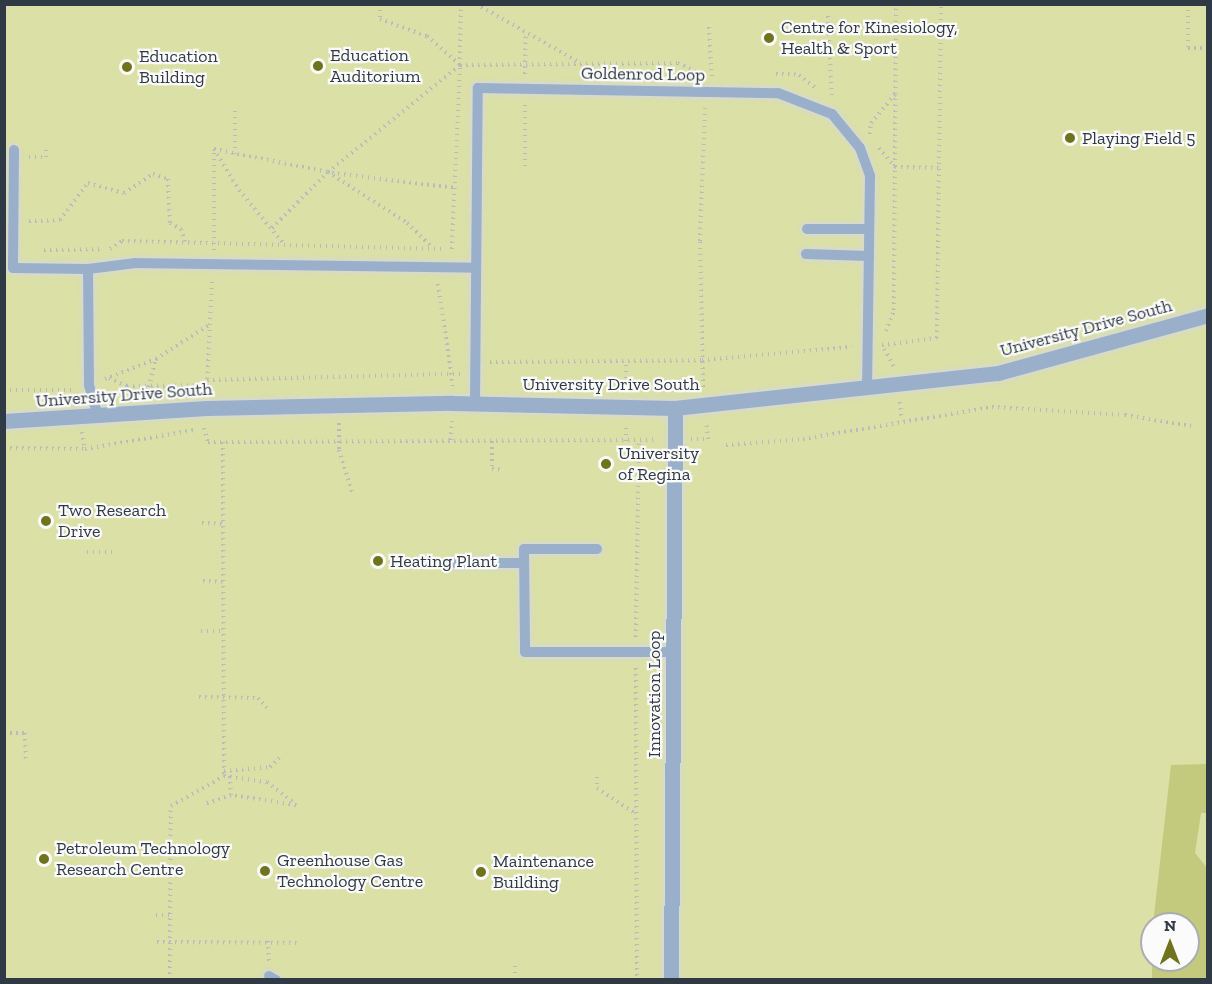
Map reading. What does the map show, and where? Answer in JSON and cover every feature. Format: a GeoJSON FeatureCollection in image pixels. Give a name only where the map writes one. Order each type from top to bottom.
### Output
{"type":"FeatureCollection","features":[{"type":"Feature","properties":{"kind":"street","name":"University Drive South"},"geometry":{"type":"LineString","coordinates":[[4,421],[98,417],[207,408],[339,407],[475,402],[675,408],[998,373],[1208,315]]}},
{"type":"Feature","properties":{"kind":"street","name":"Innovation Loop"},"geometry":{"type":"LineString","coordinates":[[671,980],[675,408]]}},
{"type":"Feature","properties":{"kind":"lane","name":"Goldenrod Loop"},"geometry":{"type":"LineString","coordinates":[[475,402],[474,268],[478,88],[778,93],[835,111],[860,148],[870,176],[869,256],[864,346],[867,387]]}},
{"type":"Feature","properties":{"kind":"lane"},"geometry":{"type":"LineString","coordinates":[[14,153],[14,268],[88,269],[136,263],[474,268]]}},
{"type":"Feature","properties":{"kind":"lane"},"geometry":{"type":"LineString","coordinates":[[807,229],[869,229]]}},
{"type":"Feature","properties":{"kind":"lane"},"geometry":{"type":"LineString","coordinates":[[806,254],[869,256]]}},
{"type":"Feature","properties":{"kind":"lane"},"geometry":{"type":"LineString","coordinates":[[88,269],[89,385],[98,417]]}},
{"type":"Feature","properties":{"kind":"lane"},"geometry":{"type":"LineString","coordinates":[[597,549],[524,549],[525,652],[674,652]]}},
{"type":"Feature","properties":{"kind":"lane"},"geometry":{"type":"LineString","coordinates":[[454,563],[524,563]]}},
{"type":"Feature","properties":{"kind":"path"},"geometry":{"type":"LineString","coordinates":[[380,4],[380,19],[427,36],[460,65]]}},
{"type":"Feature","properties":{"kind":"path"},"geometry":{"type":"LineString","coordinates":[[14,250],[185,241],[432,246],[454,249],[461,4]]}},
{"type":"Feature","properties":{"kind":"path"},"geometry":{"type":"LineString","coordinates":[[476,4],[578,62]]}},
{"type":"Feature","properties":{"kind":"path"},"geometry":{"type":"LineString","coordinates":[[880,345],[894,310],[896,4]]}},
{"type":"Feature","properties":{"kind":"path"},"geometry":{"type":"LineString","coordinates":[[109,378],[127,386],[453,377],[491,362],[702,360],[937,338],[941,168],[941,4]]}},
{"type":"Feature","properties":{"kind":"path"},"geometry":{"type":"LineString","coordinates":[[1188,4],[1188,48],[1208,48]]}},
{"type":"Feature","properties":{"kind":"path"},"geometry":{"type":"LineString","coordinates":[[828,16],[832,102],[835,111]]}},
{"type":"Feature","properties":{"kind":"path"},"geometry":{"type":"LineString","coordinates":[[4,448],[85,449],[207,428],[208,442],[339,439],[639,441],[708,439],[702,360],[701,117],[712,92],[710,27]]}},
{"type":"Feature","properties":{"kind":"path"},"geometry":{"type":"LineString","coordinates":[[272,228],[328,172],[460,65],[578,62],[678,63],[695,73],[723,73]]}},
{"type":"Feature","properties":{"kind":"path"},"geometry":{"type":"LineString","coordinates":[[767,74],[799,75],[832,102],[835,111]]}},
{"type":"Feature","properties":{"kind":"path"},"geometry":{"type":"LineString","coordinates":[[870,135],[871,123],[895,94]]}},
{"type":"Feature","properties":{"kind":"path"},"geometry":{"type":"LineString","coordinates":[[235,107],[235,154]]}},
{"type":"Feature","properties":{"kind":"path"},"geometry":{"type":"LineString","coordinates":[[864,129],[895,167]]}},
{"type":"Feature","properties":{"kind":"path"},"geometry":{"type":"LineString","coordinates":[[214,149],[328,172],[456,188],[476,188]]}},
{"type":"Feature","properties":{"kind":"path"},"geometry":{"type":"LineString","coordinates":[[14,153],[46,157],[46,150]]}},
{"type":"Feature","properties":{"kind":"path"},"geometry":{"type":"LineString","coordinates":[[895,167],[941,168]]}},
{"type":"Feature","properties":{"kind":"path"},"geometry":{"type":"LineString","coordinates":[[328,172],[432,246],[453,377],[451,440]]}},
{"type":"Feature","properties":{"kind":"path"},"geometry":{"type":"LineString","coordinates":[[22,220],[57,222],[88,183],[124,193],[153,174],[168,179],[170,223],[181,229],[185,241]]}},
{"type":"Feature","properties":{"kind":"path"},"geometry":{"type":"LineString","coordinates":[[4,390],[74,390],[156,359],[209,325]]}},
{"type":"Feature","properties":{"kind":"path"},"geometry":{"type":"LineString","coordinates":[[880,345],[894,361]]}},
{"type":"Feature","properties":{"kind":"path"},"geometry":{"type":"LineString","coordinates":[[339,407],[339,439],[352,492]]}},
{"type":"Feature","properties":{"kind":"path"},"geometry":{"type":"LineString","coordinates":[[726,446],[992,407],[1125,416],[1191,426]]}},
{"type":"Feature","properties":{"kind":"path"},"geometry":{"type":"LineString","coordinates":[[492,441],[492,469],[504,470]]}},
{"type":"Feature","properties":{"kind":"path"},"geometry":{"type":"LineString","coordinates":[[637,980],[636,652],[639,441]]}},
{"type":"Feature","properties":{"kind":"path"},"geometry":{"type":"LineString","coordinates":[[224,442],[224,776]]}},
{"type":"Feature","properties":{"kind":"path"},"geometry":{"type":"LineString","coordinates":[[202,523],[224,524]]}},
{"type":"Feature","properties":{"kind":"path"},"geometry":{"type":"LineString","coordinates":[[87,552],[116,552]]}},
{"type":"Feature","properties":{"kind":"path"},"geometry":{"type":"LineString","coordinates":[[203,581],[224,582]]}},
{"type":"Feature","properties":{"kind":"path"},"geometry":{"type":"LineString","coordinates":[[201,631],[224,631]]}},
{"type":"Feature","properties":{"kind":"path"},"geometry":{"type":"LineString","coordinates":[[199,698],[258,698],[267,708]]}},
{"type":"Feature","properties":{"kind":"path"},"geometry":{"type":"LineString","coordinates":[[4,733],[25,733],[26,761]]}},
{"type":"Feature","properties":{"kind":"path"},"geometry":{"type":"LineString","coordinates":[[224,771],[270,766],[279,758]]}},
{"type":"Feature","properties":{"kind":"path"},"geometry":{"type":"LineString","coordinates":[[170,980],[171,806],[224,776],[267,782],[296,805],[231,795],[205,804]]}},
{"type":"Feature","properties":{"kind":"path"},"geometry":{"type":"LineString","coordinates":[[231,776],[231,795]]}},
{"type":"Feature","properties":{"kind":"path"},"geometry":{"type":"LineString","coordinates":[[597,777],[597,788],[637,814]]}},
{"type":"Feature","properties":{"kind":"path"},"geometry":{"type":"LineString","coordinates":[[156,915],[170,915]]}},
{"type":"Feature","properties":{"kind":"path"},"geometry":{"type":"LineString","coordinates":[[157,942],[300,943]]}},
{"type":"Feature","properties":{"kind":"path"},"geometry":{"type":"LineString","coordinates":[[515,966],[515,980]]}},
{"type":"Feature","properties":{"kind":"green space","name":"University of Regina"},"geometry":{"type":"Polygon","coordinates":[[[5,5],[1207,5],[1207,979],[5,980],[5,5]]]}},
{"type":"Feature","properties":{"kind":"green space"},"geometry":{"type":"Polygon","coordinates":[[[1207,764],[1207,813],[1201,813],[1195,853],[1207,868],[1207,979],[1152,979],[1152,972],[1200,972],[1200,912],[1154,912],[1171,765],[1207,764]]]}},
{"type":"Feature","properties":{"kind":"place","name":"Centre for Kinesiology, Health & Sport"},"geometry":{"type":"Point","coordinates":[769,38]}},
{"type":"Feature","properties":{"kind":"place","name":"Education Auditorium"},"geometry":{"type":"Point","coordinates":[318,66]}},
{"type":"Feature","properties":{"kind":"place","name":"Education Building"},"geometry":{"type":"Point","coordinates":[127,67]}},
{"type":"Feature","properties":{"kind":"place","name":"Playing Field 5"},"geometry":{"type":"Point","coordinates":[1070,138]}},
{"type":"Feature","properties":{"kind":"place","name":"University of Regina"},"geometry":{"type":"Point","coordinates":[606,464]}},
{"type":"Feature","properties":{"kind":"place","name":"Two Research Drive"},"geometry":{"type":"Point","coordinates":[46,521]}},
{"type":"Feature","properties":{"kind":"place","name":"Heating Plant"},"geometry":{"type":"Point","coordinates":[378,561]}},
{"type":"Feature","properties":{"kind":"place","name":"Petroleum Technology Research Centre"},"geometry":{"type":"Point","coordinates":[44,859]}},
{"type":"Feature","properties":{"kind":"place","name":"Greenhouse Gas Technology Centre"},"geometry":{"type":"Point","coordinates":[265,871]}},
{"type":"Feature","properties":{"kind":"place","name":"Maintenance Building"},"geometry":{"type":"Point","coordinates":[481,872]}}]}
